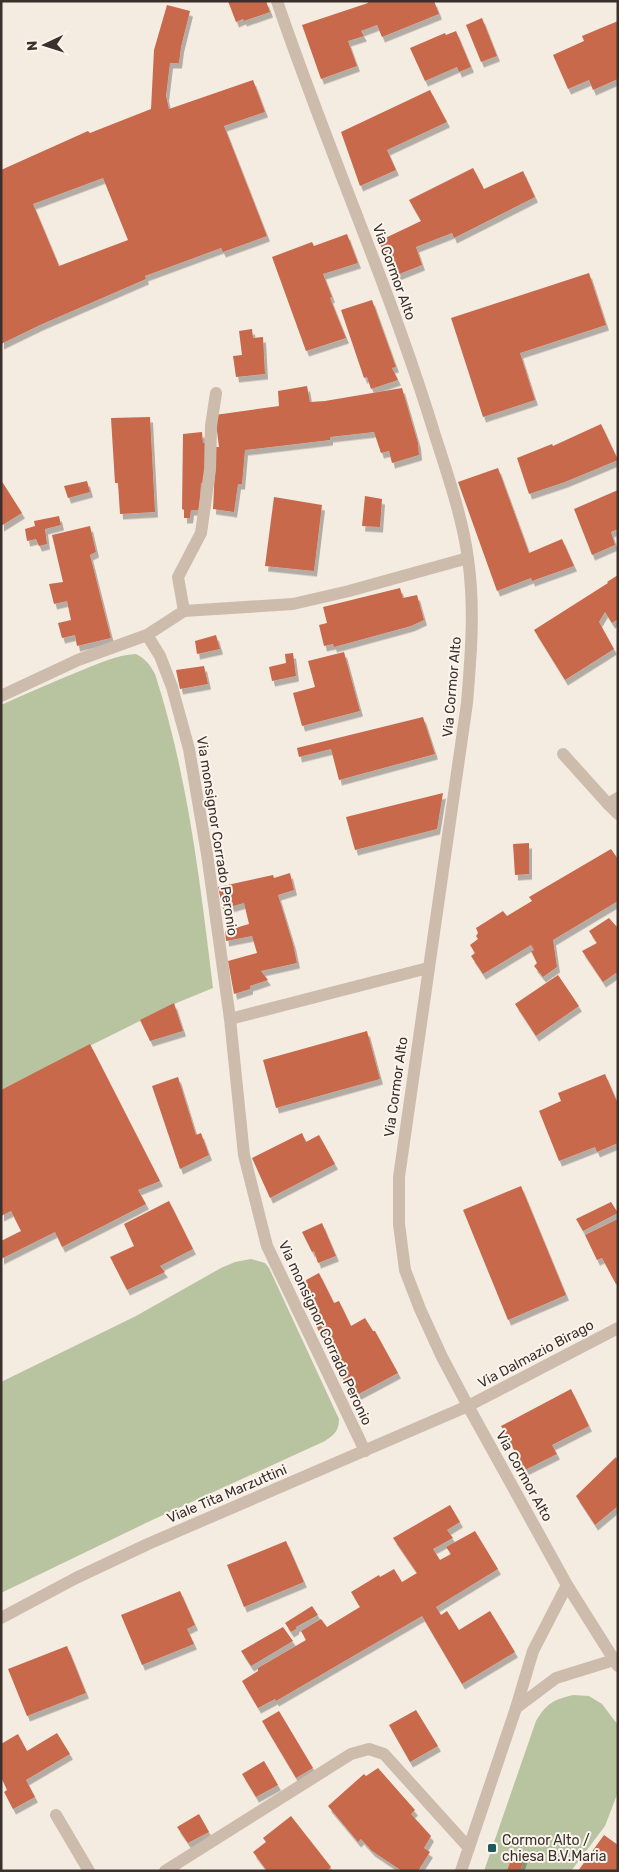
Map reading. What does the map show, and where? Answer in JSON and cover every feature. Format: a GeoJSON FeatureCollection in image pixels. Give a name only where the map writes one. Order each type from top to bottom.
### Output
{"type":"FeatureCollection","features":[{"type":"Feature","properties":{"kind":"street","name":"Via Cormor Alto"},"geometry":{"type":"LineString","coordinates":[[277,1],[299,65],[412,362],[456,506],[468,558],[472,598],[472,643],[467,703],[399,1177],[399,1224],[406,1270],[420,1309],[442,1357],[567,1585],[616,1663],[556,1678],[516,1708]]}},
{"type":"Feature","properties":{"kind":"street"},"geometry":{"type":"LineString","coordinates":[[184,611],[178,577],[201,533],[210,470],[211,426],[216,393]]}},
{"type":"Feature","properties":{"kind":"street"},"geometry":{"type":"LineString","coordinates":[[1,696],[78,660],[148,635],[184,611],[293,604],[349,591],[468,558]]}},
{"type":"Feature","properties":{"kind":"street","name":"Via monsignor Corrado Peronio"},"geometry":{"type":"LineString","coordinates":[[148,635],[160,656],[172,687],[189,749],[204,835],[230,1019],[244,1155],[267,1246],[365,1451]]}},
{"type":"Feature","properties":{"kind":"street"},"geometry":{"type":"LineString","coordinates":[[563,754],[613,801],[618,814]]}},
{"type":"Feature","properties":{"kind":"street"},"geometry":{"type":"LineString","coordinates":[[230,1019],[428,968]]}},
{"type":"Feature","properties":{"kind":"street","name":"Via Dalmazio Birago"},"geometry":{"type":"LineString","coordinates":[[468,1406],[618,1328]]}},
{"type":"Feature","properties":{"kind":"street","name":"Viale Tita Marzuttini"},"geometry":{"type":"LineString","coordinates":[[1,1618],[76,1578],[139,1549],[468,1406]]}},
{"type":"Feature","properties":{"kind":"street"},"geometry":{"type":"LineString","coordinates":[[461,1871],[533,1652],[567,1585]]}},
{"type":"Feature","properties":{"kind":"street"},"geometry":{"type":"LineString","coordinates":[[165,1871],[351,1754],[369,1750],[384,1754],[469,1848]]}},
{"type":"Feature","properties":{"kind":"street"},"geometry":{"type":"LineString","coordinates":[[56,1815],[89,1871]]}},
{"type":"Feature","properties":{"kind":"green space"},"geometry":{"type":"Polygon","coordinates":[[[136,654],[147,662],[155,674],[176,751],[192,829],[213,988],[174,1004],[1,1090],[1,705],[100,663],[121,656],[136,654]]]}},
{"type":"Feature","properties":{"kind":"green space"},"geometry":{"type":"Polygon","coordinates":[[[251,1259],[265,1263],[269,1268],[339,1419],[335,1432],[325,1441],[148,1522],[1,1593],[1,1382],[136,1316],[221,1268],[235,1262],[251,1259]]]}},
{"type":"Feature","properties":{"kind":"green space"},"geometry":{"type":"Polygon","coordinates":[[[573,1695],[589,1696],[602,1704],[618,1725],[618,1792],[605,1826],[571,1871],[484,1871],[536,1721],[551,1703],[573,1695]]]}},
{"type":"Feature","properties":{"kind":"building"},"geometry":{"type":"Polygon","coordinates":[[[228,1],[266,1],[270,12],[236,22],[228,1]]]}},
{"type":"Feature","properties":{"kind":"building"},"geometry":{"type":"Polygon","coordinates":[[[367,1],[434,1],[439,14],[382,37],[377,25],[361,31],[364,36],[348,41],[357,66],[321,79],[302,25],[368,3],[367,1]]]}},
{"type":"Feature","properties":{"kind":"building"},"geometry":{"type":"Polygon","coordinates":[[[167,5],[190,11],[179,63],[170,63],[166,96],[169,109],[253,80],[265,112],[224,126],[267,236],[223,252],[221,248],[145,276],[146,279],[1,344],[1,170],[88,131],[90,133],[151,109],[154,50],[167,5]],[[103,178],[33,204],[59,266],[128,240],[103,178]]]}},
{"type":"Feature","properties":{"kind":"building"},"geometry":{"type":"Polygon","coordinates":[[[482,18],[497,56],[481,62],[466,25],[482,18]]]}},
{"type":"Feature","properties":{"kind":"building"},"geometry":{"type":"Polygon","coordinates":[[[618,21],[618,79],[593,90],[589,80],[568,89],[553,55],[584,41],[582,36],[618,21]]]}},
{"type":"Feature","properties":{"kind":"building"},"geometry":{"type":"Polygon","coordinates":[[[456,31],[471,67],[459,72],[457,67],[425,81],[410,48],[445,33],[446,35],[456,31]]]}},
{"type":"Feature","properties":{"kind":"building"},"geometry":{"type":"Polygon","coordinates":[[[430,90],[447,122],[387,150],[396,170],[360,186],[341,132],[430,90]]]}},
{"type":"Feature","properties":{"kind":"building"},"geometry":{"type":"Polygon","coordinates":[[[473,168],[484,189],[523,171],[535,197],[454,238],[452,233],[416,247],[422,265],[392,277],[379,241],[421,221],[409,200],[473,168]]]}},
{"type":"Feature","properties":{"kind":"building"},"geometry":{"type":"Polygon","coordinates":[[[347,234],[358,263],[323,274],[332,297],[330,298],[346,338],[306,351],[272,257],[312,242],[314,246],[347,234]]]}},
{"type":"Feature","properties":{"kind":"building"},"geometry":{"type":"Polygon","coordinates":[[[589,273],[606,325],[520,353],[535,400],[483,417],[451,318],[589,273]]]}},
{"type":"Feature","properties":{"kind":"building"},"geometry":{"type":"Polygon","coordinates":[[[372,300],[396,367],[392,368],[398,380],[371,389],[367,377],[364,378],[341,310],[372,300]]]}},
{"type":"Feature","properties":{"kind":"building"},"geometry":{"type":"Polygon","coordinates":[[[252,329],[253,338],[263,337],[265,374],[236,377],[233,356],[242,355],[239,331],[252,329]]]}},
{"type":"Feature","properties":{"kind":"building"},"geometry":{"type":"Polygon","coordinates":[[[307,386],[310,402],[402,388],[418,443],[419,455],[392,463],[389,451],[381,453],[374,432],[330,437],[330,440],[245,450],[242,484],[238,484],[234,512],[213,509],[216,447],[219,447],[215,415],[279,406],[278,391],[307,386]]]}},
{"type":"Feature","properties":{"kind":"building"},"geometry":{"type":"Polygon","coordinates":[[[150,417],[155,512],[120,514],[118,483],[115,483],[111,418],[150,417]]]}},
{"type":"Feature","properties":{"kind":"building"},"geometry":{"type":"Polygon","coordinates":[[[601,424],[618,460],[565,482],[529,494],[517,458],[552,444],[553,446],[601,424]]]}},
{"type":"Feature","properties":{"kind":"building"},"geometry":{"type":"Polygon","coordinates":[[[202,432],[203,443],[205,443],[206,483],[201,483],[199,510],[191,510],[190,518],[184,518],[184,510],[182,509],[183,434],[202,432]]]}},
{"type":"Feature","properties":{"kind":"building"},"geometry":{"type":"Polygon","coordinates":[[[498,468],[529,553],[562,539],[574,566],[532,581],[531,578],[497,591],[458,482],[498,468]]]}},
{"type":"Feature","properties":{"kind":"building"},"geometry":{"type":"Polygon","coordinates":[[[1,480],[22,513],[1,526],[1,480]]]}},
{"type":"Feature","properties":{"kind":"building"},"geometry":{"type":"Polygon","coordinates":[[[87,481],[90,492],[68,498],[64,486],[87,481]]]}},
{"type":"Feature","properties":{"kind":"building"},"geometry":{"type":"Polygon","coordinates":[[[618,490],[618,529],[611,532],[615,545],[592,555],[574,509],[618,490]]]}},
{"type":"Feature","properties":{"kind":"building"},"geometry":{"type":"Polygon","coordinates":[[[365,496],[382,499],[380,527],[362,526],[365,496]]]}},
{"type":"Feature","properties":{"kind":"building"},"geometry":{"type":"Polygon","coordinates":[[[274,497],[322,505],[314,571],[265,566],[274,497]]]}},
{"type":"Feature","properties":{"kind":"building"},"geometry":{"type":"Polygon","coordinates":[[[59,516],[61,525],[45,529],[47,544],[39,546],[36,539],[27,541],[25,529],[35,526],[34,521],[59,516]]]}},
{"type":"Feature","properties":{"kind":"building"},"geometry":{"type":"Polygon","coordinates":[[[90,526],[96,552],[90,555],[111,638],[77,646],[75,635],[62,638],[58,623],[71,620],[67,601],[54,604],[49,584],[63,582],[52,535],[90,526]]]}},
{"type":"Feature","properties":{"kind":"building"},"geometry":{"type":"Polygon","coordinates":[[[618,575],[618,619],[612,623],[605,612],[599,622],[614,649],[565,680],[534,630],[618,575]]]}},
{"type":"Feature","properties":{"kind":"building"},"geometry":{"type":"Polygon","coordinates":[[[400,588],[403,598],[417,595],[424,620],[411,626],[334,647],[333,644],[324,646],[319,625],[327,623],[323,607],[400,588]]]}},
{"type":"Feature","properties":{"kind":"building"},"geometry":{"type":"Polygon","coordinates":[[[216,635],[220,649],[197,654],[195,641],[216,635]]]}},
{"type":"Feature","properties":{"kind":"building"},"geometry":{"type":"Polygon","coordinates":[[[344,652],[360,711],[302,726],[293,693],[315,687],[308,661],[344,652]]]}},
{"type":"Feature","properties":{"kind":"building"},"geometry":{"type":"Polygon","coordinates":[[[293,653],[296,676],[272,681],[269,667],[286,663],[285,654],[293,653]]]}},
{"type":"Feature","properties":{"kind":"building"},"geometry":{"type":"Polygon","coordinates":[[[204,666],[208,684],[180,689],[176,670],[204,666]]]}},
{"type":"Feature","properties":{"kind":"building"},"geometry":{"type":"Polygon","coordinates":[[[423,717],[435,754],[339,780],[331,749],[299,757],[297,748],[423,717]]]}},
{"type":"Feature","properties":{"kind":"building"},"geometry":{"type":"Polygon","coordinates":[[[443,793],[437,829],[355,850],[346,817],[443,793]]]}},
{"type":"Feature","properties":{"kind":"building"},"geometry":{"type":"Polygon","coordinates":[[[529,843],[529,874],[515,875],[513,844],[529,843]]]}},
{"type":"Feature","properties":{"kind":"building"},"geometry":{"type":"Polygon","coordinates":[[[611,849],[618,859],[618,901],[553,940],[557,967],[543,977],[534,966],[537,963],[531,951],[534,950],[531,945],[483,974],[471,956],[475,953],[470,945],[478,939],[476,928],[503,911],[507,916],[532,901],[529,897],[611,849]]]}},
{"type":"Feature","properties":{"kind":"building"},"geometry":{"type":"Polygon","coordinates":[[[290,873],[294,890],[278,895],[297,963],[261,971],[268,980],[234,994],[228,961],[257,953],[252,936],[226,941],[225,931],[249,924],[244,903],[223,909],[218,887],[273,875],[274,878],[290,873]]]}},
{"type":"Feature","properties":{"kind":"building"},"geometry":{"type":"Polygon","coordinates":[[[609,918],[618,928],[618,975],[616,973],[603,982],[582,951],[597,943],[589,931],[609,918]]]}},
{"type":"Feature","properties":{"kind":"building"},"geometry":{"type":"Polygon","coordinates":[[[558,975],[579,1006],[536,1036],[515,1004],[558,975]]]}},
{"type":"Feature","properties":{"kind":"building"},"geometry":{"type":"Polygon","coordinates":[[[174,1003],[183,1031],[150,1041],[140,1020],[174,1003]]]}},
{"type":"Feature","properties":{"kind":"building"},"geometry":{"type":"Polygon","coordinates":[[[367,1031],[380,1079],[276,1108],[263,1060],[367,1031]]]}},
{"type":"Feature","properties":{"kind":"building"},"geometry":{"type":"Polygon","coordinates":[[[90,1044],[160,1181],[138,1190],[146,1204],[62,1247],[55,1232],[1,1259],[1,1241],[21,1231],[11,1211],[1,1216],[1,1090],[90,1044]]]}},
{"type":"Feature","properties":{"kind":"building"},"geometry":{"type":"Polygon","coordinates":[[[605,1074],[618,1104],[618,1143],[597,1152],[595,1147],[559,1161],[539,1111],[561,1101],[558,1093],[605,1074]]]}},
{"type":"Feature","properties":{"kind":"building"},"geometry":{"type":"Polygon","coordinates":[[[178,1077],[196,1135],[201,1133],[209,1155],[180,1169],[152,1086],[178,1077]]]}},
{"type":"Feature","properties":{"kind":"building"},"geometry":{"type":"Polygon","coordinates":[[[302,1133],[306,1142],[319,1135],[335,1164],[270,1198],[252,1158],[302,1133]]]}},
{"type":"Feature","properties":{"kind":"building"},"geometry":{"type":"Polygon","coordinates":[[[521,1186],[566,1295],[508,1320],[463,1210],[521,1186]]]}},
{"type":"Feature","properties":{"kind":"building"},"geometry":{"type":"Polygon","coordinates":[[[169,1201],[193,1249],[160,1266],[165,1272],[127,1290],[110,1257],[134,1246],[124,1224],[169,1201]]]}},
{"type":"Feature","properties":{"kind":"building"},"geometry":{"type":"Polygon","coordinates":[[[611,1202],[618,1213],[583,1231],[576,1219],[611,1202]]]}},
{"type":"Feature","properties":{"kind":"building"},"geometry":{"type":"Polygon","coordinates":[[[618,1219],[618,1283],[616,1284],[602,1258],[597,1260],[585,1235],[618,1219]]]}},
{"type":"Feature","properties":{"kind":"building"},"geometry":{"type":"Polygon","coordinates":[[[322,1223],[336,1256],[318,1263],[314,1251],[312,1252],[302,1232],[322,1223]]]}},
{"type":"Feature","properties":{"kind":"building"},"geometry":{"type":"Polygon","coordinates":[[[319,1273],[334,1303],[339,1301],[351,1326],[365,1318],[373,1331],[375,1331],[398,1373],[353,1397],[331,1357],[297,1285],[319,1273]]]}},
{"type":"Feature","properties":{"kind":"building"},"geometry":{"type":"Polygon","coordinates":[[[571,1389],[589,1426],[552,1445],[557,1454],[525,1470],[501,1426],[571,1389]]]}},
{"type":"Feature","properties":{"kind":"building"},"geometry":{"type":"Polygon","coordinates":[[[616,1457],[618,1460],[618,1506],[595,1525],[576,1496],[616,1457]]]}},
{"type":"Feature","properties":{"kind":"building"},"geometry":{"type":"Polygon","coordinates":[[[450,1505],[460,1522],[447,1530],[453,1538],[433,1549],[440,1560],[451,1554],[446,1547],[475,1531],[498,1569],[436,1607],[441,1615],[447,1611],[459,1630],[490,1611],[515,1652],[462,1684],[422,1616],[276,1701],[275,1699],[258,1708],[242,1681],[258,1671],[258,1668],[306,1640],[301,1631],[321,1619],[327,1627],[360,1607],[351,1592],[379,1575],[380,1577],[394,1569],[402,1582],[417,1573],[393,1538],[450,1505]]]}},
{"type":"Feature","properties":{"kind":"building"},"geometry":{"type":"Polygon","coordinates":[[[286,1541],[304,1582],[244,1607],[227,1565],[286,1541]]]}},
{"type":"Feature","properties":{"kind":"building"},"geometry":{"type":"Polygon","coordinates":[[[180,1591],[195,1625],[187,1629],[194,1644],[142,1665],[121,1615],[180,1591]]]}},
{"type":"Feature","properties":{"kind":"building"},"geometry":{"type":"Polygon","coordinates":[[[312,1606],[318,1615],[296,1627],[291,1632],[285,1623],[312,1606]]]}},
{"type":"Feature","properties":{"kind":"building"},"geometry":{"type":"Polygon","coordinates":[[[283,1627],[293,1641],[251,1666],[241,1651],[283,1627]]]}},
{"type":"Feature","properties":{"kind":"building"},"geometry":{"type":"Polygon","coordinates":[[[67,1646],[86,1693],[27,1716],[8,1669],[67,1646]]]}},
{"type":"Feature","properties":{"kind":"building"},"geometry":{"type":"Polygon","coordinates":[[[416,1710],[438,1746],[410,1762],[389,1725],[416,1710]]]}},
{"type":"Feature","properties":{"kind":"building"},"geometry":{"type":"Polygon","coordinates":[[[279,1711],[313,1768],[296,1778],[262,1721],[279,1711]]]}},
{"type":"Feature","properties":{"kind":"building"},"geometry":{"type":"Polygon","coordinates":[[[57,1733],[70,1754],[26,1780],[35,1797],[13,1809],[4,1792],[7,1790],[1,1777],[1,1744],[18,1734],[27,1751],[57,1733]]]}},
{"type":"Feature","properties":{"kind":"building"},"geometry":{"type":"Polygon","coordinates":[[[264,1761],[278,1785],[256,1797],[242,1774],[264,1761]]]}},
{"type":"Feature","properties":{"kind":"building"},"geometry":{"type":"Polygon","coordinates":[[[378,1768],[415,1810],[411,1814],[431,1836],[424,1848],[430,1852],[418,1871],[402,1871],[372,1851],[361,1839],[358,1842],[328,1806],[364,1774],[366,1776],[378,1768]]]}},
{"type":"Feature","properties":{"kind":"building"},"geometry":{"type":"Polygon","coordinates":[[[199,1814],[209,1832],[188,1843],[177,1827],[199,1814]]]}},
{"type":"Feature","properties":{"kind":"building"},"geometry":{"type":"Polygon","coordinates":[[[291,1816],[331,1867],[327,1871],[267,1871],[253,1852],[266,1842],[263,1838],[291,1816]]]}},
{"type":"Feature","properties":{"kind":"building"},"geometry":{"type":"Polygon","coordinates":[[[604,1835],[618,1845],[618,1871],[578,1871],[604,1835]]]}},
{"type":"Feature","properties":{"kind":"building"},"geometry":{"type":"Polygon","coordinates":[[[514,1852],[525,1855],[520,1871],[507,1871],[514,1852]]]}},
{"type":"Feature","properties":{"kind":"place","name":"Cormor Alto / chiesa B.V.Maria"},"geometry":{"type":"Point","coordinates":[492,1848]}}]}
